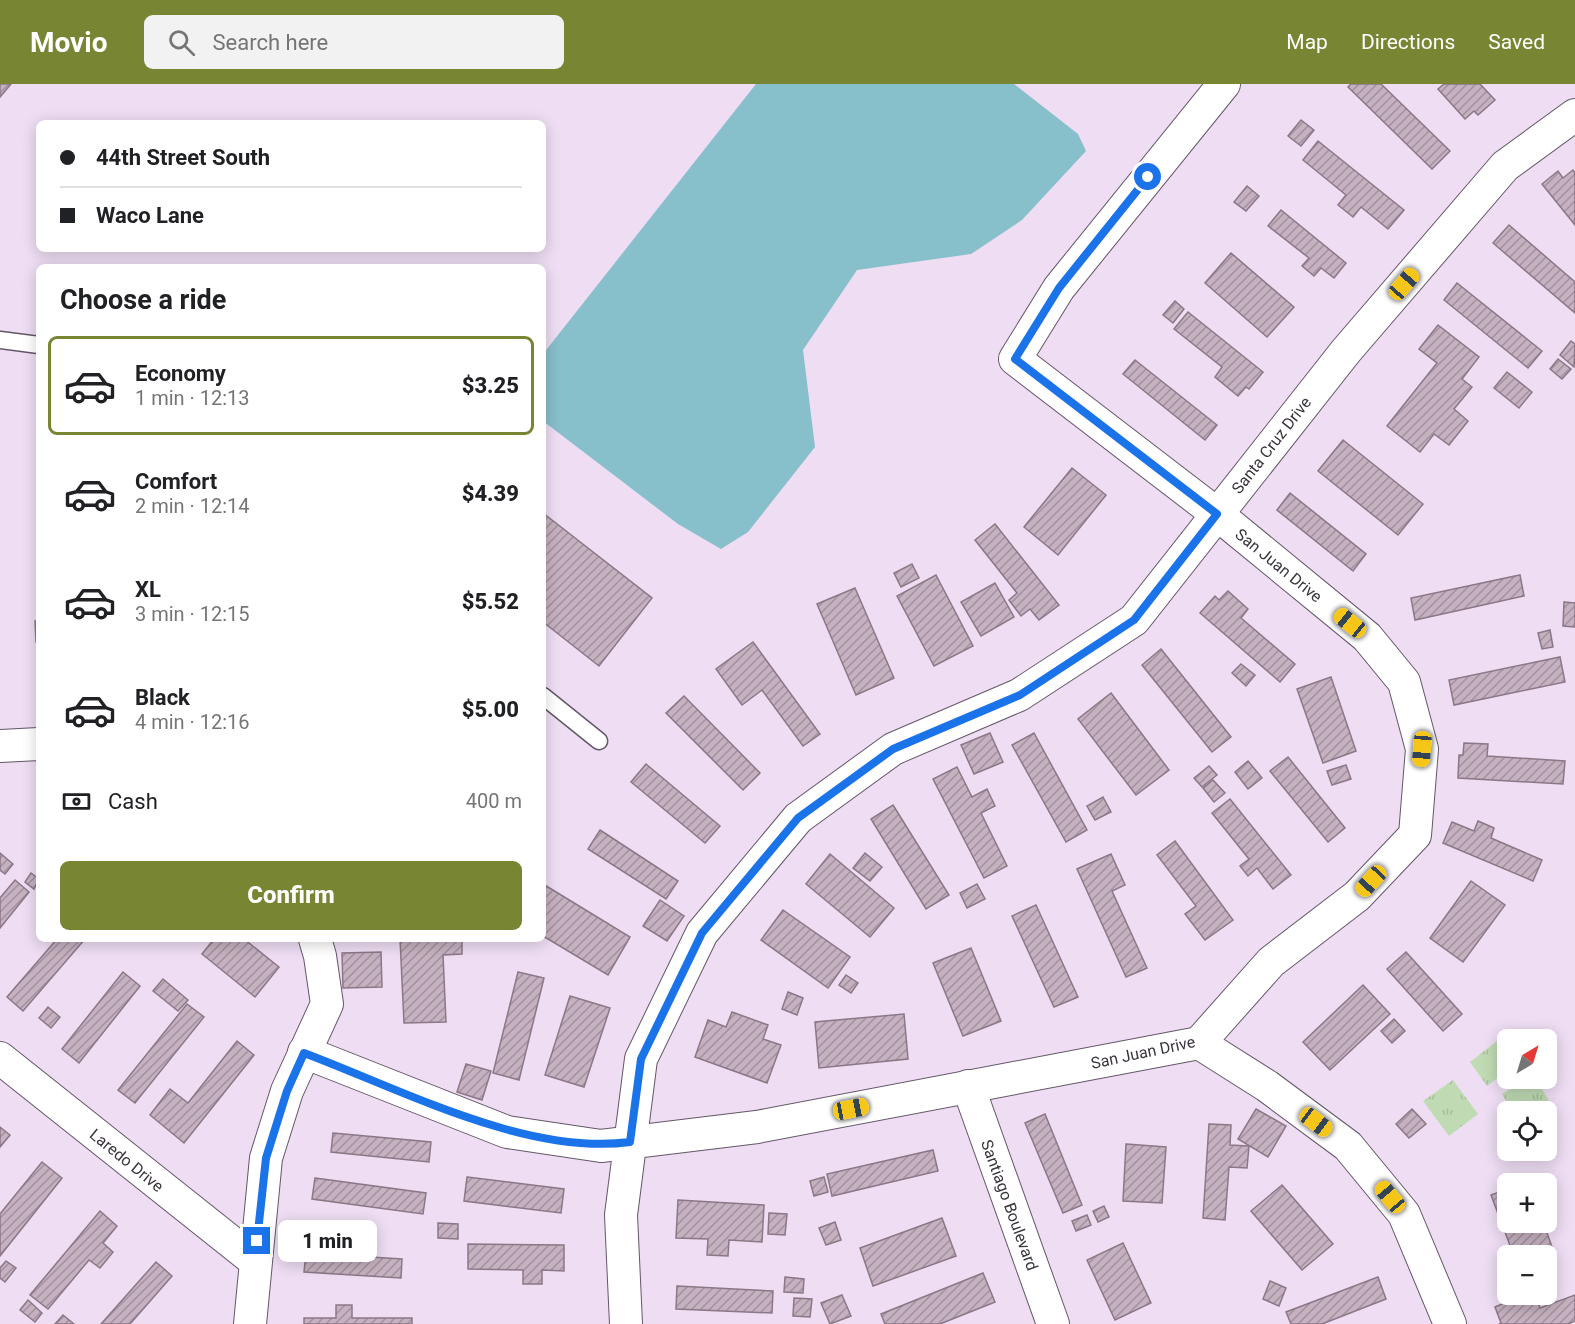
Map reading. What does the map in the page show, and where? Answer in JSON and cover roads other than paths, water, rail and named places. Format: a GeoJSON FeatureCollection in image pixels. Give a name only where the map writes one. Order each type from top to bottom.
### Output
{"type":"FeatureCollection","features":[{"type":"Feature","properties":{"kind":"street","name":"San Juan Drive"},"geometry":{"type":"LineString","coordinates":[[304,1053],[507,1132],[601,1146],[758,1127],[1199,1042],[1271,962],[1357,896],[1415,835],[1422,749],[1404,682],[1367,637],[1217,514],[1015,359],[1059,288],[1224,84]]}},
{"type":"Feature","properties":{"kind":"street","name":"Santa Cruz Drive"},"geometry":{"type":"LineString","coordinates":[[626,1324],[621,1215],[641,1059],[702,933],[798,818],[893,749],[1020,695],[1134,620],[1346,351],[1505,166],[1575,116]]}},
{"type":"Feature","properties":{"kind":"street"},"geometry":{"type":"LineString","coordinates":[[0,746],[36,744]]}},
{"type":"Feature","properties":{"kind":"street"},"geometry":{"type":"LineString","coordinates":[[250,1324],[266,1158],[287,1091],[327,1004],[316,942]]}},
{"type":"Feature","properties":{"kind":"street"},"geometry":{"type":"LineString","coordinates":[[1199,1042],[1267,1086],[1348,1146],[1404,1214],[1450,1324]]}},
{"type":"Feature","properties":{"kind":"street","name":"Laredo Drive"},"geometry":{"type":"LineString","coordinates":[[0,1058],[255,1261]]}},
{"type":"Feature","properties":{"kind":"street","name":"Santiago Boulevard"},"geometry":{"type":"LineString","coordinates":[[968,1086],[1053,1324]]}},
{"type":"Feature","properties":{"kind":"lane"},"geometry":{"type":"LineString","coordinates":[[0,340],[36,345]]}},
{"type":"Feature","properties":{"kind":"lane"},"geometry":{"type":"LineString","coordinates":[[546,698],[599,741]]}},
{"type":"Feature","properties":{"kind":"water"},"geometry":{"type":"Polygon","coordinates":[[[756,84],[1014,84],[1078,134],[1086,151],[1022,220],[971,254],[857,270],[803,350],[815,447],[748,532],[721,549],[678,524],[546,423],[546,350],[756,84]]]}}]}
